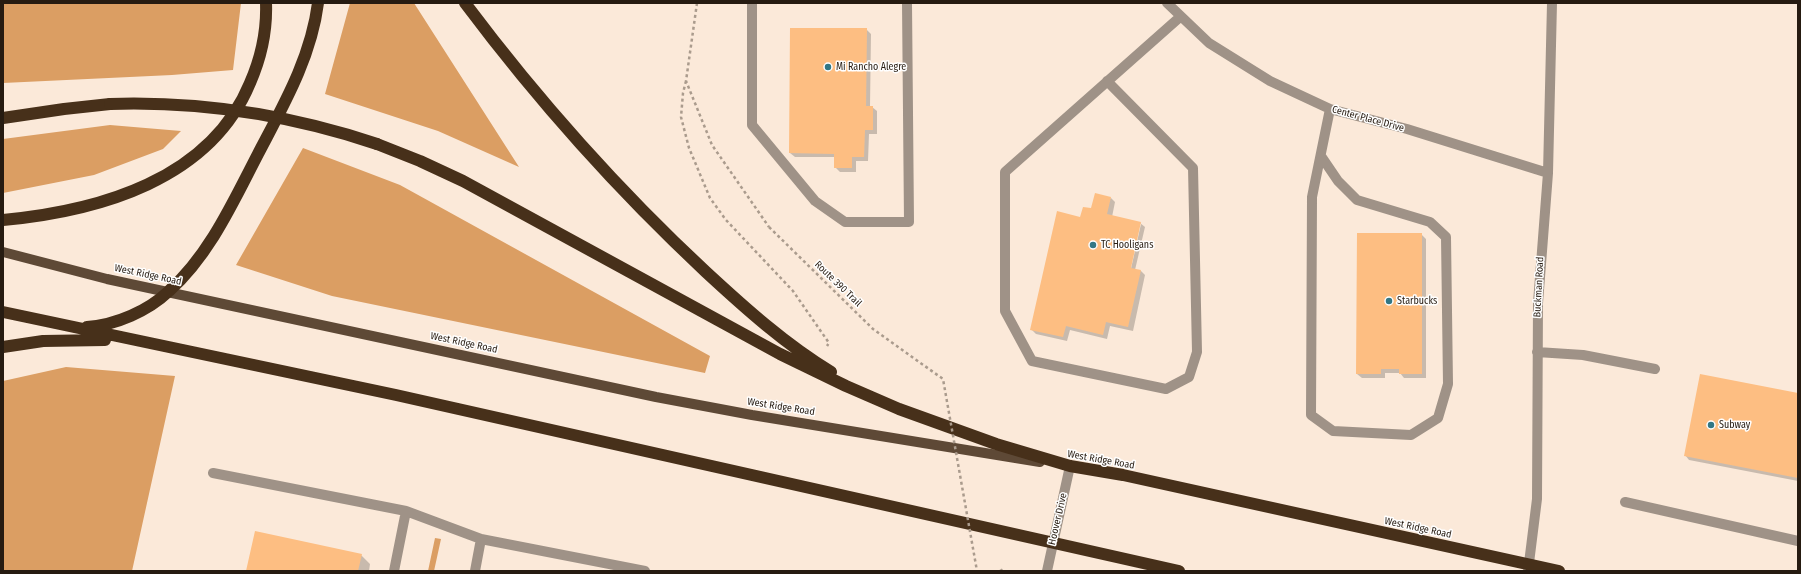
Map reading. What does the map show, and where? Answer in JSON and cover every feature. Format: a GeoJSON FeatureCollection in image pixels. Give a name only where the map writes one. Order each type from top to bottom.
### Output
{"type":"FeatureCollection","features":[{"type":"Feature","properties":{"kind":"highway"},"geometry":{"type":"LineString","coordinates":[[3,220],[60,214],[113,200],[158,179],[193,157],[224,127],[248,90],[257,67],[262,45],[266,3]]}},
{"type":"Feature","properties":{"kind":"highway"},"geometry":{"type":"LineString","coordinates":[[76,328],[95,326],[127,317],[142,310],[169,292],[201,255],[230,208],[297,78],[311,36],[318,3]]}},
{"type":"Feature","properties":{"kind":"highway"},"geometry":{"type":"LineString","coordinates":[[466,3],[505,53],[581,144],[685,252],[746,308],[786,341],[824,368],[877,400]]}},
{"type":"Feature","properties":{"kind":"highway"},"geometry":{"type":"LineString","coordinates":[[3,118],[110,104],[175,104],[239,110],[308,124],[377,144],[420,161],[463,181],[774,351],[877,400],[957,431],[1070,466]]}},
{"type":"Feature","properties":{"kind":"highway"},"geometry":{"type":"LineString","coordinates":[[3,312],[396,395],[1052,544],[1179,571]]}},
{"type":"Feature","properties":{"kind":"highway"},"geometry":{"type":"LineString","coordinates":[[3,347],[30,342],[86,339],[159,345]]}},
{"type":"Feature","properties":{"kind":"highway","name":"West Ridge Road"},"geometry":{"type":"LineString","coordinates":[[1070,466],[1123,476],[1528,568],[1558,571]]}},
{"type":"Feature","properties":{"kind":"main road","name":"West Ridge Road"},"geometry":{"type":"LineString","coordinates":[[3,252],[59,268],[663,398],[752,415],[1070,466]]}},
{"type":"Feature","properties":{"kind":"street"},"geometry":{"type":"LineString","coordinates":[[752,3],[752,125],[815,201],[845,222],[909,222],[907,3]]}},
{"type":"Feature","properties":{"kind":"street","name":"Center Place Drive"},"geometry":{"type":"LineString","coordinates":[[1167,3],[1209,43],[1270,81],[1330,109],[1407,129],[1548,173]]}},
{"type":"Feature","properties":{"kind":"street","name":"Buckman Road"},"geometry":{"type":"LineString","coordinates":[[1528,568],[1537,500],[1538,303],[1548,173],[1552,3]]}},
{"type":"Feature","properties":{"kind":"street"},"geometry":{"type":"LineString","coordinates":[[1107,81],[1193,168],[1197,352],[1189,377],[1166,389],[1032,361],[1005,311],[1005,172],[1107,81],[1180,17]]}},
{"type":"Feature","properties":{"kind":"street"},"geometry":{"type":"LineString","coordinates":[[1321,156],[1338,181],[1357,200],[1430,222],[1446,237],[1448,384],[1438,418],[1411,435],[1333,431],[1312,415],[1312,197],[1330,109]]}},
{"type":"Feature","properties":{"kind":"street"},"geometry":{"type":"LineString","coordinates":[[1537,352],[1583,356],[1655,369]]}},
{"type":"Feature","properties":{"kind":"street","name":"Hoover Drive"},"geometry":{"type":"LineString","coordinates":[[1047,571],[1070,466]]}},
{"type":"Feature","properties":{"kind":"street"},"geometry":{"type":"LineString","coordinates":[[213,473],[406,512],[481,539],[645,571]]}},
{"type":"Feature","properties":{"kind":"street"},"geometry":{"type":"LineString","coordinates":[[1625,502],[1798,541]]}},
{"type":"Feature","properties":{"kind":"street"},"geometry":{"type":"LineString","coordinates":[[394,571],[406,512]]}},
{"type":"Feature","properties":{"kind":"street"},"geometry":{"type":"LineString","coordinates":[[475,571],[481,539]]}},
{"type":"Feature","properties":{"kind":"path"},"geometry":{"type":"LineString","coordinates":[[697,3],[683,93],[681,117],[689,148],[710,198],[726,220],[793,291],[829,343]]}},
{"type":"Feature","properties":{"kind":"path","name":"Route 390 Trail"},"geometry":{"type":"LineString","coordinates":[[686,81],[712,145],[769,227],[873,329],[943,379],[977,571]]}},
{"type":"Feature","properties":{"kind":"path"},"geometry":{"type":"LineString","coordinates":[[1000,571],[1005,568]]}},
{"type":"Feature","properties":{"kind":"shaded area"},"geometry":{"type":"Polygon","coordinates":[[[3,3],[241,3],[233,70],[172,75],[3,83],[3,3]]]}},
{"type":"Feature","properties":{"kind":"shaded area"},"geometry":{"type":"Polygon","coordinates":[[[350,3],[414,3],[519,167],[438,131],[325,94],[350,3]]]}},
{"type":"Feature","properties":{"kind":"shaded area"},"geometry":{"type":"Polygon","coordinates":[[[110,125],[181,131],[163,149],[94,175],[3,193],[3,139],[110,125]]]}},
{"type":"Feature","properties":{"kind":"shaded area"},"geometry":{"type":"Polygon","coordinates":[[[303,148],[400,185],[710,356],[705,373],[332,296],[236,265],[303,148]]]}},
{"type":"Feature","properties":{"kind":"shaded area"},"geometry":{"type":"Polygon","coordinates":[[[66,367],[175,376],[132,571],[3,571],[3,381],[66,367]]]}},
{"type":"Feature","properties":{"kind":"shaded area"},"geometry":{"type":"Polygon","coordinates":[[[435,538],[441,539],[434,571],[428,571],[435,538]]]}},
{"type":"Feature","properties":{"kind":"building","name":"Mi Rancho Alegre"},"geometry":{"type":"Polygon","coordinates":[[[790,28],[867,28],[866,106],[873,106],[873,130],[865,130],[864,157],[852,157],[852,168],[834,168],[834,154],[789,153],[790,28]]]}},
{"type":"Feature","properties":{"kind":"building","name":"TC Hooligans"},"geometry":{"type":"Polygon","coordinates":[[[1095,193],[1111,197],[1107,214],[1141,222],[1131,268],[1141,270],[1128,327],[1106,322],[1103,335],[1066,326],[1063,337],[1030,330],[1057,211],[1080,217],[1083,207],[1091,208],[1095,193]]]}},
{"type":"Feature","properties":{"kind":"building","name":"Starbucks"},"geometry":{"type":"Polygon","coordinates":[[[1357,233],[1422,233],[1422,374],[1399,374],[1399,369],[1381,369],[1381,374],[1356,374],[1357,233]]]}},
{"type":"Feature","properties":{"kind":"building"},"geometry":{"type":"Polygon","coordinates":[[[1700,374],[1798,393],[1798,478],[1684,456],[1700,374]]]}},
{"type":"Feature","properties":{"kind":"building"},"geometry":{"type":"Polygon","coordinates":[[[255,531],[362,554],[358,571],[246,571],[255,531]]]}},
{"type":"Feature","properties":{"kind":"place","name":"Mi Rancho Alegre"},"geometry":{"type":"Point","coordinates":[828,67]}},
{"type":"Feature","properties":{"kind":"place","name":"TC Hooligans"},"geometry":{"type":"Point","coordinates":[1093,245]}},
{"type":"Feature","properties":{"kind":"place","name":"Starbucks"},"geometry":{"type":"Point","coordinates":[1389,301]}},
{"type":"Feature","properties":{"kind":"place","name":"Subway"},"geometry":{"type":"Point","coordinates":[1711,425]}}]}
